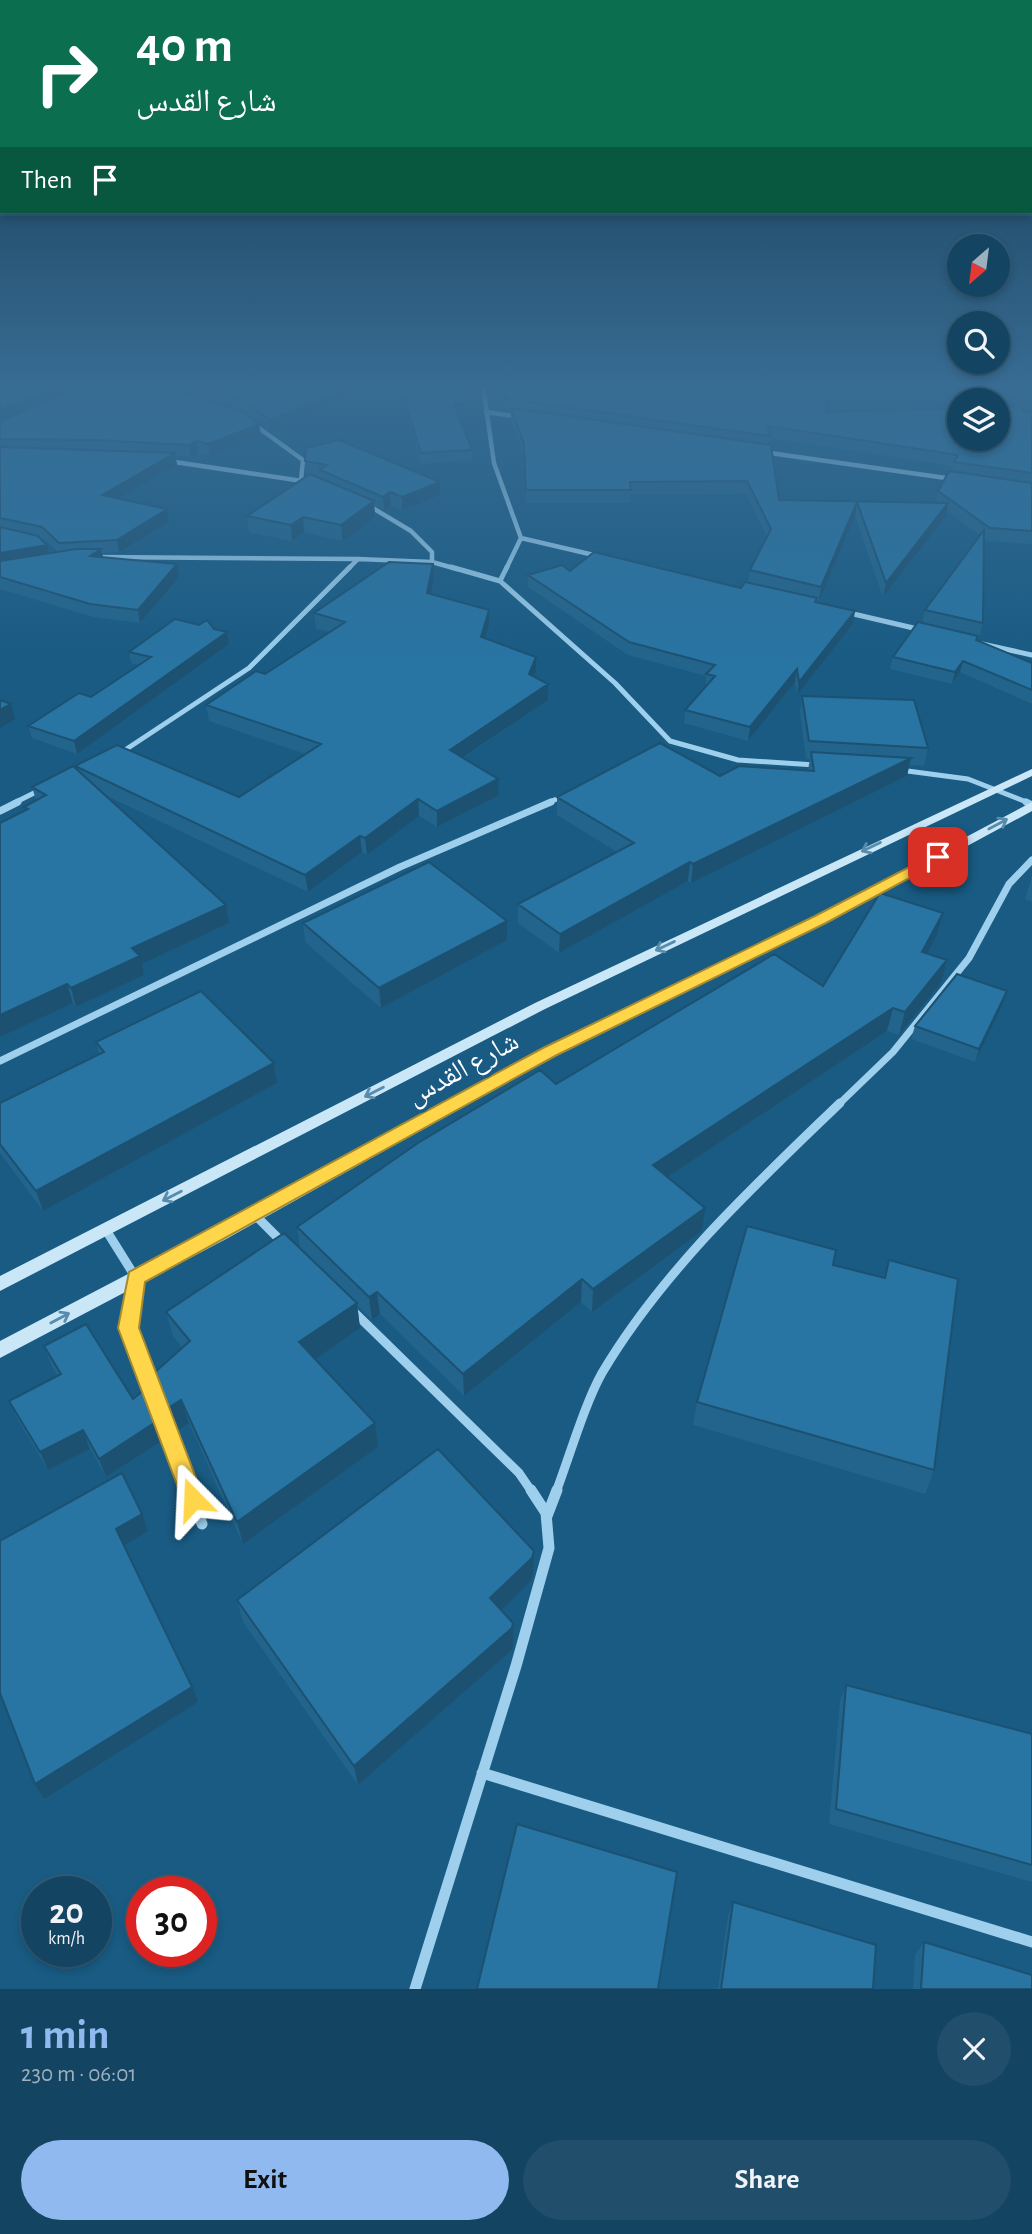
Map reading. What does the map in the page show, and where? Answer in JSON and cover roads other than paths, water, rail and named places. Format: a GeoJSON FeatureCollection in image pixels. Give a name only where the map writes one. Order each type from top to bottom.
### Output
{"type":"FeatureCollection","features":[{"type":"Feature","properties":{"kind":"main road","name":"شارع القدس"},"geometry":{"type":"LineString","coordinates":[[0,1284],[540,1006],[1032,772]]}},
{"type":"Feature","properties":{"kind":"main road","name":"شارع القدس"},"geometry":{"type":"LineString","coordinates":[[0,1350],[254,1215],[549,1052],[820,920],[1032,805]]}},
{"type":"Feature","properties":{"kind":"street"},"geometry":{"type":"LineString","coordinates":[[292,479],[319,484]]}},
{"type":"Feature","properties":{"kind":"street"},"geometry":{"type":"LineString","coordinates":[[500,479],[521,538],[500,581]]}},
{"type":"Feature","properties":{"kind":"street"},"geometry":{"type":"LineString","coordinates":[[956,479],[964,480]]}},
{"type":"Feature","properties":{"kind":"street"},"geometry":{"type":"LineString","coordinates":[[354,499],[378,509],[411,531],[432,552],[432,562]]}},
{"type":"Feature","properties":{"kind":"street"},"geometry":{"type":"LineString","coordinates":[[521,538],[601,556]]}},
{"type":"Feature","properties":{"kind":"street"},"geometry":{"type":"LineString","coordinates":[[92,557],[432,562],[500,581],[615,683],[670,741],[738,760],[821,765]]}},
{"type":"Feature","properties":{"kind":"street"},"geometry":{"type":"LineString","coordinates":[[117,755],[249,668],[358,559]]}},
{"type":"Feature","properties":{"kind":"street"},"geometry":{"type":"LineString","coordinates":[[842,612],[934,633]]}},
{"type":"Feature","properties":{"kind":"street"},"geometry":{"type":"LineString","coordinates":[[969,641],[1032,655]]}},
{"type":"Feature","properties":{"kind":"street"},"geometry":{"type":"LineString","coordinates":[[658,747],[670,741]]}},
{"type":"Feature","properties":{"kind":"street"},"geometry":{"type":"LineString","coordinates":[[891,770],[947,773],[998,786],[1032,805]]}},
{"type":"Feature","properties":{"kind":"street"},"geometry":{"type":"LineString","coordinates":[[0,811],[51,786]]}},
{"type":"Feature","properties":{"kind":"street"},"geometry":{"type":"LineString","coordinates":[[0,1061],[400,867],[575,790]]}},
{"type":"Feature","properties":{"kind":"street"},"geometry":{"type":"LineString","coordinates":[[546,1519],[601,1375],[654,1299],[751,1189],[893,1052],[969,958],[1009,884],[1032,860]]}},
{"type":"Feature","properties":{"kind":"street"},"geometry":{"type":"LineString","coordinates":[[254,1215],[294,1253]]}},
{"type":"Feature","properties":{"kind":"street"},"geometry":{"type":"LineString","coordinates":[[106,1230],[136,1278],[128,1328],[202,1524]]}},
{"type":"Feature","properties":{"kind":"street"},"geometry":{"type":"LineString","coordinates":[[342,1301],[519,1473],[546,1513],[549,1548],[415,1989]]}},
{"type":"Feature","properties":{"kind":"street"},"geometry":{"type":"LineString","coordinates":[[482,1773],[1032,1942]]}}]}
